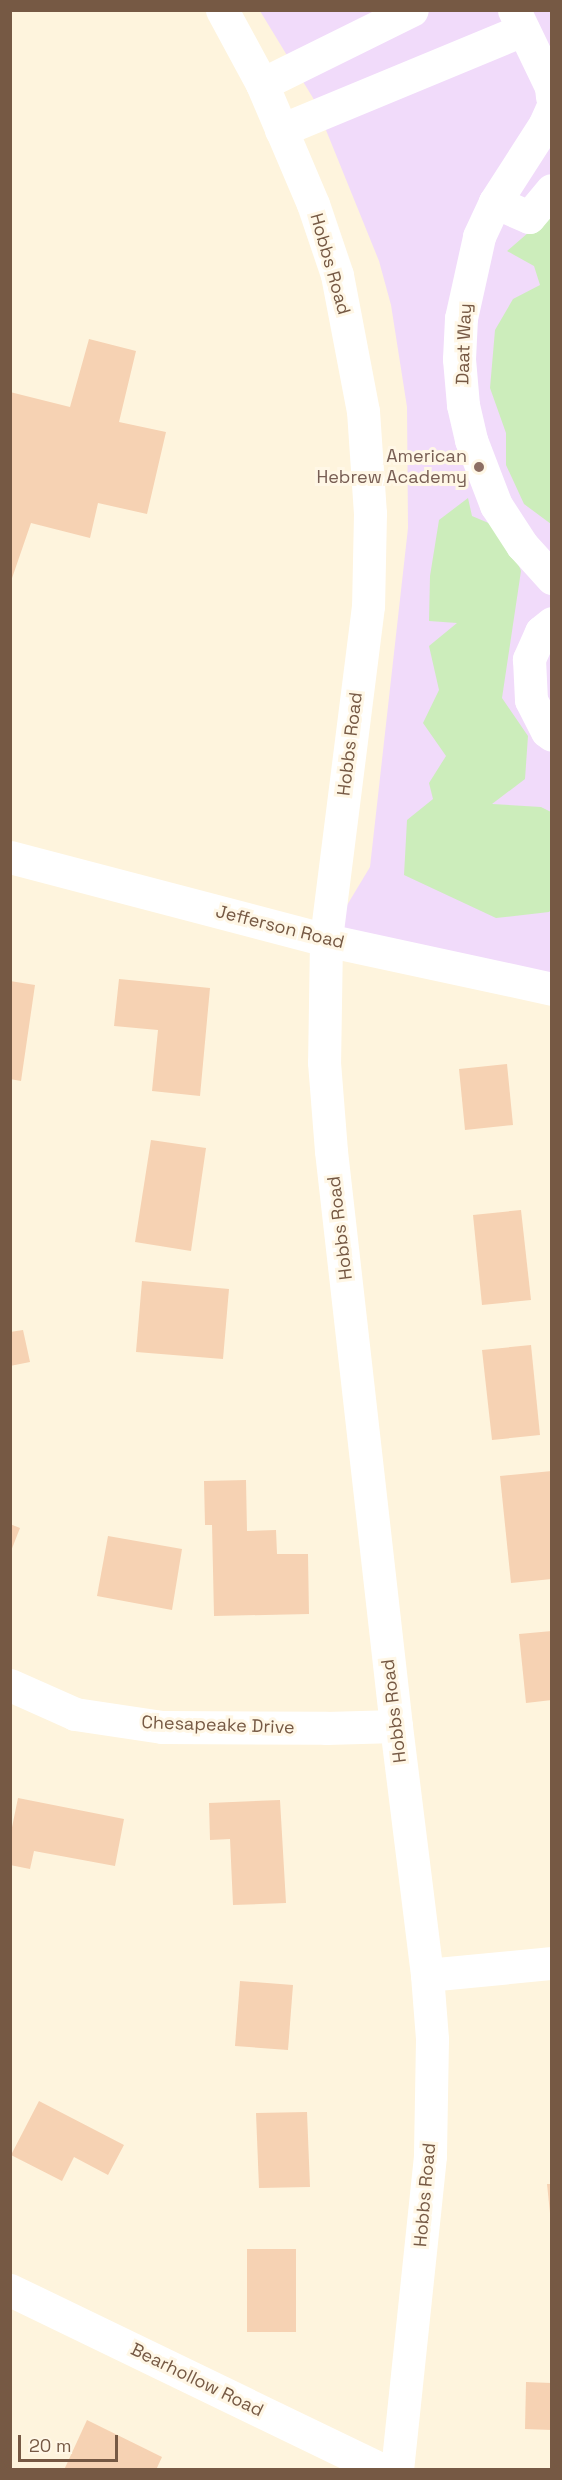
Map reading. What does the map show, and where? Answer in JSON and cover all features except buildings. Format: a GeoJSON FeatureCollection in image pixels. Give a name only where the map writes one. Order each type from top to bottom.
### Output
{"type":"FeatureCollection","features":[{"type":"Feature","properties":{"kind":"street","name":"Hobbs Road"},"geometry":{"type":"LineString","coordinates":[[222,10],[262,84],[314,204],[337,275],[363,411],[369,502],[368,606],[326,940],[324,1062],[331,1151],[396,1726],[427,1975],[432,2039],[430,2156],[397,2469]]}},
{"type":"Feature","properties":{"kind":"street"},"geometry":{"type":"LineString","coordinates":[[262,84],[412,10]]}},
{"type":"Feature","properties":{"kind":"street"},"geometry":{"type":"LineString","coordinates":[[281,130],[518,20],[551,87],[552,97]]}},
{"type":"Feature","properties":{"kind":"street","name":"Daat Way"},"geometry":{"type":"LineString","coordinates":[[552,108],[545,124],[495,202],[479,237],[461,318],[459,359],[463,405],[471,440],[496,504],[522,545],[552,578]]}},
{"type":"Feature","properties":{"kind":"street"},"geometry":{"type":"LineString","coordinates":[[495,202],[529,217],[552,190]]}},
{"type":"Feature","properties":{"kind":"street"},"geometry":{"type":"LineString","coordinates":[[552,623],[541,632],[529,658],[531,700],[547,731],[552,735]]}},
{"type":"Feature","properties":{"kind":"street","name":"Jefferson Road"},"geometry":{"type":"LineString","coordinates":[[10,857],[326,940],[552,989]]}},
{"type":"Feature","properties":{"kind":"street","name":"Chesapeake Drive"},"geometry":{"type":"LineString","coordinates":[[10,1686],[75,1714],[162,1726],[326,1728],[396,1726]]}},
{"type":"Feature","properties":{"kind":"street"},"geometry":{"type":"LineString","coordinates":[[427,1975],[552,1964]]}},
{"type":"Feature","properties":{"kind":"street","name":"Bearhollow Road"},"geometry":{"type":"LineString","coordinates":[[10,2290],[383,2469]]}},
{"type":"Feature","properties":{"kind":"shaded area","name":"American Hebrew Academy"},"geometry":{"type":"Polygon","coordinates":[[[260,11],[551,11],[551,989],[326,940],[370,867],[408,528],[407,407],[391,305],[379,261],[313,98],[260,11]]]}},
{"type":"Feature","properties":{"kind":"green space"},"geometry":{"type":"Polygon","coordinates":[[[551,213],[551,524],[524,504],[506,465],[506,433],[490,388],[495,330],[513,299],[540,285],[534,266],[507,251],[551,213]]]}},
{"type":"Feature","properties":{"kind":"green space"},"geometry":{"type":"Polygon","coordinates":[[[468,498],[472,516],[505,530],[521,571],[502,698],[528,736],[525,779],[492,804],[541,807],[551,812],[551,910],[549,912],[496,918],[404,875],[407,820],[433,799],[429,783],[446,756],[423,723],[439,690],[429,646],[457,623],[429,621],[430,576],[439,520],[468,498]]]}},
{"type":"Feature","properties":{"kind":"place","name":"American Hebrew Academy"},"geometry":{"type":"Point","coordinates":[479,467]}}]}
